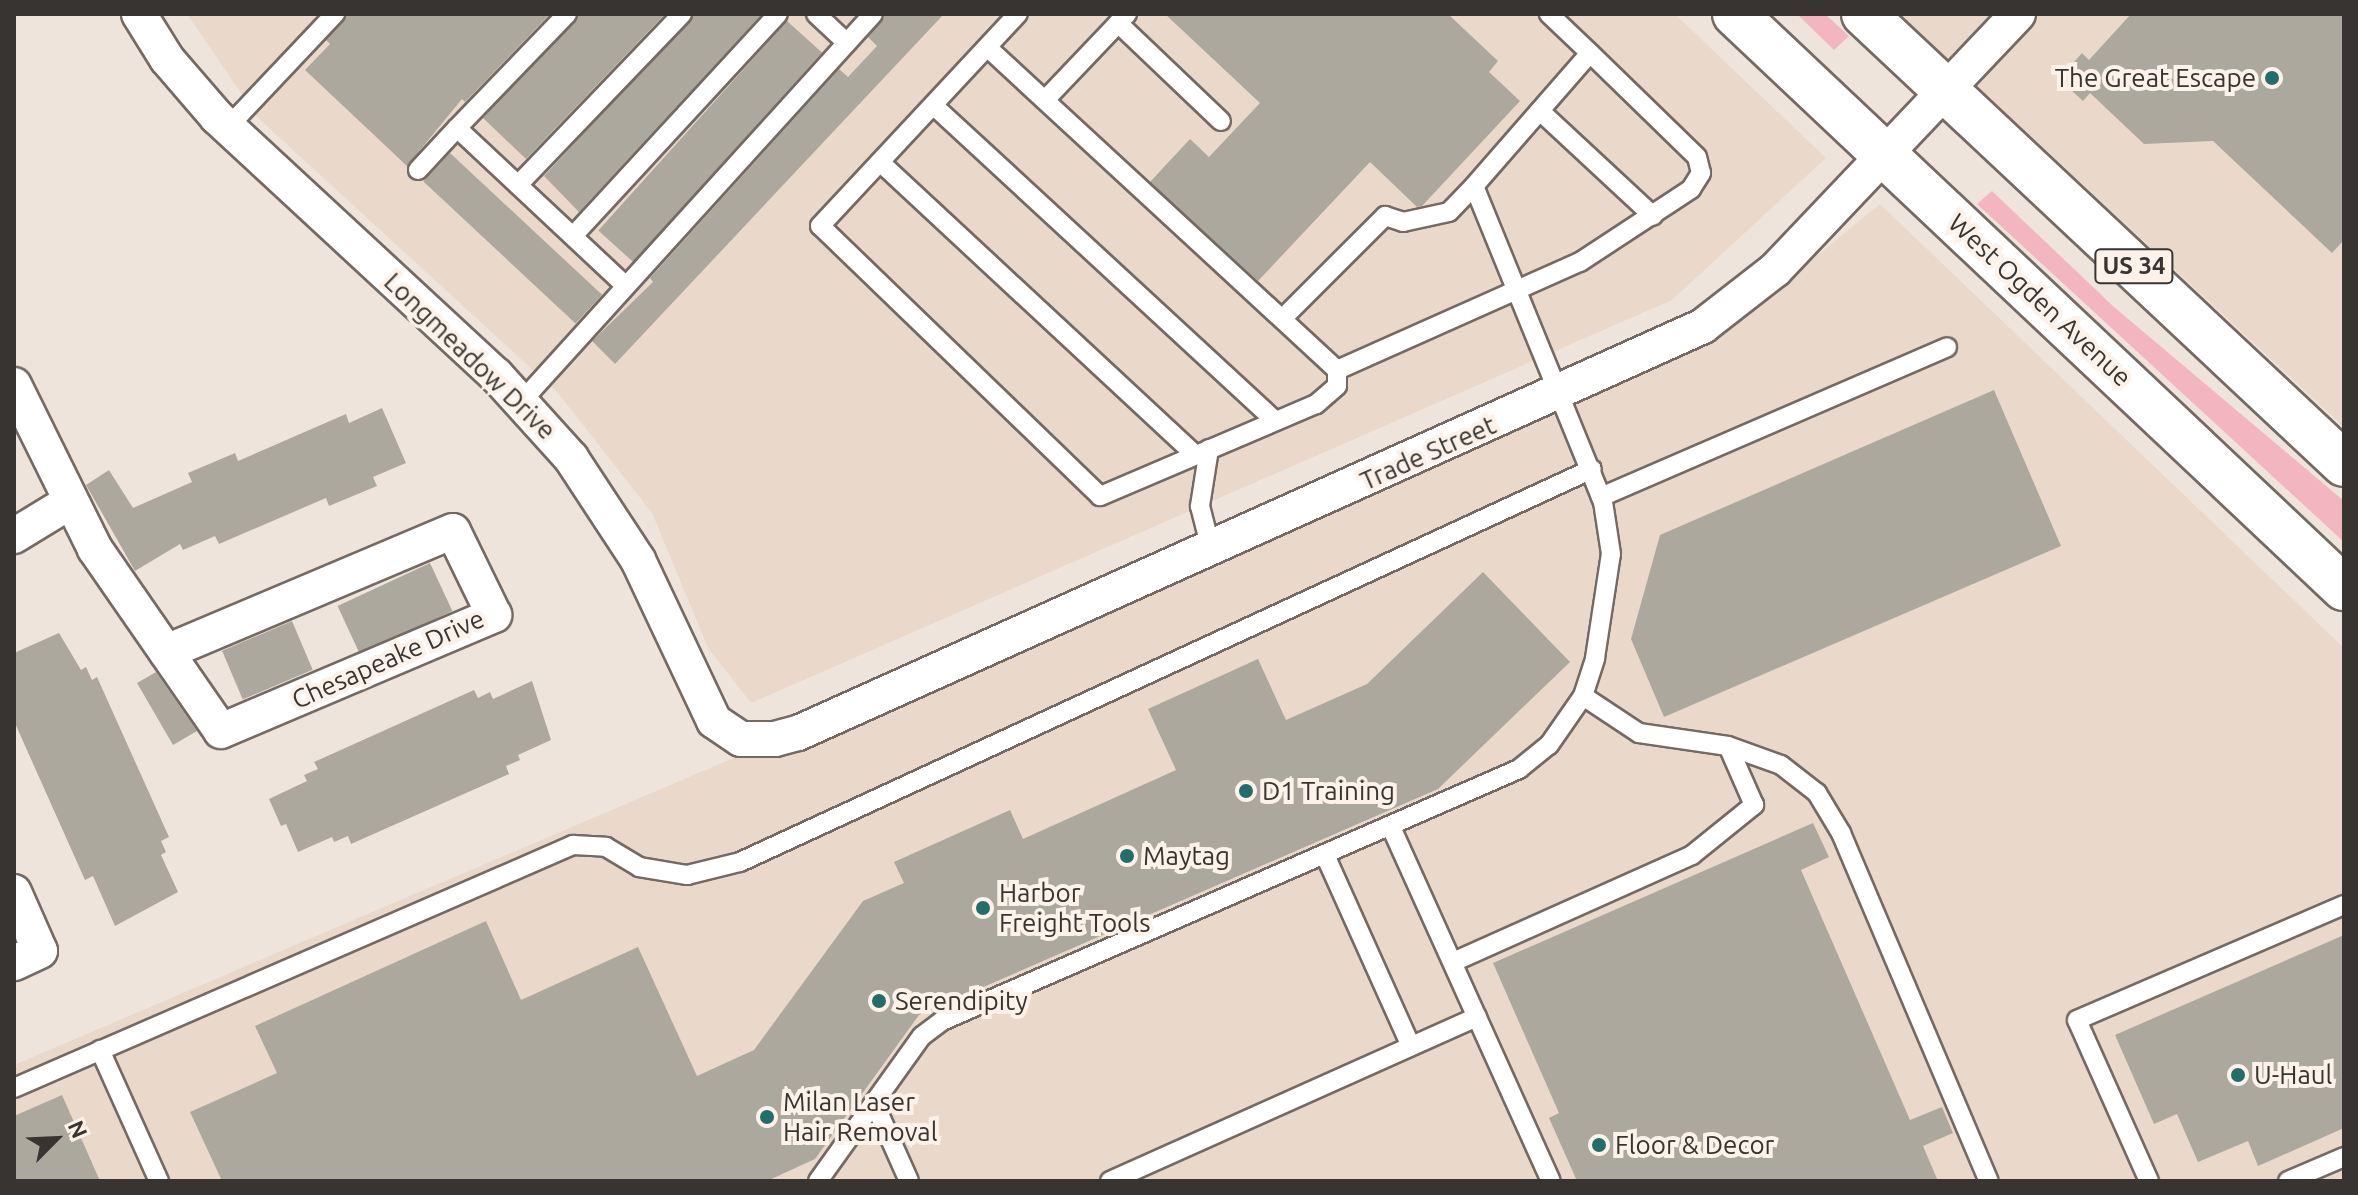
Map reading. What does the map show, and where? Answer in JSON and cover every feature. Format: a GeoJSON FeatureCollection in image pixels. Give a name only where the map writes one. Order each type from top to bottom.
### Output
{"type":"FeatureCollection","features":[{"type":"Feature","properties":{"kind":"main road","name":"West Ogden Avenue"},"geometry":{"type":"LineString","coordinates":[[1735,14],[2344,588]]}},
{"type":"Feature","properties":{"kind":"main road","name":"US 34"},"geometry":{"type":"LineString","coordinates":[[1864,14],[2344,464]]}},
{"type":"Feature","properties":{"kind":"street","name":"Longmeadow Drive"},"geometry":{"type":"LineString","coordinates":[[139,14],[177,71],[228,127],[522,401],[610,512],[638,560],[697,694],[714,721],[741,739]]}},
{"type":"Feature","properties":{"kind":"street","name":"Trade Street"},"geometry":{"type":"LineString","coordinates":[[741,739],[798,733],[1663,348],[1743,298],[1887,154],[2018,14]]}},
{"type":"Feature","properties":{"kind":"street","name":"Chesapeake Drive"},"geometry":{"type":"LineString","coordinates":[[14,385],[68,503],[167,652],[221,731],[494,615],[453,531],[167,652]]}},
{"type":"Feature","properties":{"kind":"street"},"geometry":{"type":"LineString","coordinates":[[14,536],[68,503]]}},
{"type":"Feature","properties":{"kind":"street"},"geometry":{"type":"LineString","coordinates":[[14,892],[40,951],[14,963]]}},
{"type":"Feature","properties":{"kind":"lane"},"geometry":{"type":"LineString","coordinates":[[228,127],[335,14]]}},
{"type":"Feature","properties":{"kind":"lane"},"geometry":{"type":"LineString","coordinates":[[418,170],[567,14]]}},
{"type":"Feature","properties":{"kind":"lane"},"geometry":{"type":"LineString","coordinates":[[518,185],[682,14]]}},
{"type":"Feature","properties":{"kind":"lane"},"geometry":{"type":"LineString","coordinates":[[573,236],[778,14]]}},
{"type":"Feature","properties":{"kind":"lane"},"geometry":{"type":"LineString","coordinates":[[816,14],[847,43]]}},
{"type":"Feature","properties":{"kind":"lane"},"geometry":{"type":"LineString","coordinates":[[522,401],[873,14]]}},
{"type":"Feature","properties":{"kind":"lane"},"geometry":{"type":"LineString","coordinates":[[987,47],[1337,370],[1337,386],[1316,404],[1100,496],[820,226],[880,162],[987,47],[1018,14]]}},
{"type":"Feature","properties":{"kind":"lane"},"geometry":{"type":"LineString","coordinates":[[1337,370],[1580,262],[1691,189],[1701,173],[1697,157],[1549,14]]}},
{"type":"Feature","properties":{"kind":"lane"},"geometry":{"type":"LineString","coordinates":[[1045,100],[1122,19],[1221,121]]}},
{"type":"Feature","properties":{"kind":"lane"},"geometry":{"type":"LineString","coordinates":[[1282,319],[1385,216],[1403,222],[1439,216],[1474,186],[1590,53]]}},
{"type":"Feature","properties":{"kind":"lane"},"geometry":{"type":"LineString","coordinates":[[933,105],[1276,421]]}},
{"type":"Feature","properties":{"kind":"lane"},"geometry":{"type":"LineString","coordinates":[[1540,111],[1653,216]]}},
{"type":"Feature","properties":{"kind":"lane"},"geometry":{"type":"LineString","coordinates":[[457,128],[626,286]]}},
{"type":"Feature","properties":{"kind":"lane"},"geometry":{"type":"LineString","coordinates":[[880,162],[1202,452]]}},
{"type":"Feature","properties":{"kind":"lane"},"geometry":{"type":"LineString","coordinates":[[818,1181],[922,1036],[942,1021],[1519,769],[1549,745],[1583,696],[1595,658],[1611,554],[1601,497],[1474,186]]}},
{"type":"Feature","properties":{"kind":"lane"},"geometry":{"type":"LineString","coordinates":[[1601,497],[1947,347]]}},
{"type":"Feature","properties":{"kind":"lane"},"geometry":{"type":"LineString","coordinates":[[1202,452],[1200,506],[1211,549]]}},
{"type":"Feature","properties":{"kind":"lane"},"geometry":{"type":"LineString","coordinates":[[14,1088],[573,845],[606,847],[639,867],[687,875],[740,862],[1592,469]]}},
{"type":"Feature","properties":{"kind":"lane"},"geometry":{"type":"LineString","coordinates":[[1583,696],[1639,733],[1728,746],[1781,765],[1817,793],[1841,833],[1989,1181]]}},
{"type":"Feature","properties":{"kind":"lane"},"geometry":{"type":"LineString","coordinates":[[1453,962],[1692,855],[1754,805],[1728,746]]}},
{"type":"Feature","properties":{"kind":"lane"},"geometry":{"type":"LineString","coordinates":[[1391,827],[1551,1181]]}},
{"type":"Feature","properties":{"kind":"lane"},"geometry":{"type":"LineString","coordinates":[[1325,855],[1411,1046]]}},
{"type":"Feature","properties":{"kind":"lane"},"geometry":{"type":"LineString","coordinates":[[2149,1181],[2077,1020],[2344,905]]}},
{"type":"Feature","properties":{"kind":"lane"},"geometry":{"type":"LineString","coordinates":[[1110,1181],[1477,1017]]}},
{"type":"Feature","properties":{"kind":"lane"},"geometry":{"type":"LineString","coordinates":[[100,1050],[159,1181]]}},
{"type":"Feature","properties":{"kind":"lane"},"geometry":{"type":"LineString","coordinates":[[875,1105],[909,1181]]}},
{"type":"Feature","properties":{"kind":"lane"},"geometry":{"type":"LineString","coordinates":[[2288,1181],[2344,1157]]}},
{"type":"Feature","properties":{"kind":"shaded area"},"geometry":{"type":"Polygon","coordinates":[[[187,14],[1675,14],[1826,158],[1672,300],[751,703],[708,648],[652,513],[558,393],[258,118],[187,14]]]}},
{"type":"Feature","properties":{"kind":"shaded area"},"geometry":{"type":"Polygon","coordinates":[[[1797,14],[1825,14],[1849,36],[1834,50],[1797,14]]]}},
{"type":"Feature","properties":{"kind":"shaded area"},"geometry":{"type":"Polygon","coordinates":[[[1893,14],[2344,14],[2344,427],[1991,99],[1893,14]]]}},
{"type":"Feature","properties":{"kind":"shaded area"},"geometry":{"type":"Polygon","coordinates":[[[1992,191],[2114,307],[2344,501],[2344,542],[1977,204],[1992,191]]]}},
{"type":"Feature","properties":{"kind":"shaded area"},"geometry":{"type":"Polygon","coordinates":[[[1880,204],[2344,648],[2344,1181],[14,1181],[14,1065],[1715,339],[1880,204]]]}},
{"type":"Feature","properties":{"kind":"building"},"geometry":{"type":"Polygon","coordinates":[[[347,14],[550,14],[465,102],[462,99],[407,166],[305,70],[330,44],[326,40],[347,14]]]}},
{"type":"Feature","properties":{"kind":"building"},"geometry":{"type":"Polygon","coordinates":[[[579,14],[665,14],[526,159],[483,118],[579,14]]]}},
{"type":"Feature","properties":{"kind":"building"},"geometry":{"type":"Polygon","coordinates":[[[694,14],[762,14],[579,212],[544,176],[694,14]]]}},
{"type":"Feature","properties":{"kind":"building"},"geometry":{"type":"Polygon","coordinates":[[[885,14],[944,14],[615,364],[592,341],[653,282],[650,278],[839,69],[848,77],[877,46],[868,37],[885,14]]]}},
{"type":"Feature","properties":{"kind":"building"},"geometry":{"type":"Polygon","coordinates":[[[1165,14],[1448,14],[1498,61],[1489,72],[1520,101],[1422,206],[1417,207],[1370,162],[1258,281],[1150,182],[1190,139],[1209,157],[1260,103],[1165,14]]]}},
{"type":"Feature","properties":{"kind":"building"},"geometry":{"type":"Polygon","coordinates":[[[2131,14],[2344,14],[2344,240],[2332,253],[2213,141],[2144,144],[2090,93],[2083,101],[2059,79],[2082,53],[2089,60],[2131,14]]]}},
{"type":"Feature","properties":{"kind":"building"},"geometry":{"type":"Polygon","coordinates":[[[787,21],[822,52],[633,262],[598,231],[787,21]]]}},
{"type":"Feature","properties":{"kind":"building"},"geometry":{"type":"Polygon","coordinates":[[[450,153],[602,295],[576,323],[423,182],[450,153]]]}},
{"type":"Feature","properties":{"kind":"building"},"geometry":{"type":"Polygon","coordinates":[[[1994,390],[2061,546],[1664,717],[1631,639],[1660,535],[1994,390]]]}},
{"type":"Feature","properties":{"kind":"building"},"geometry":{"type":"Polygon","coordinates":[[[382,408],[406,463],[373,477],[377,486],[329,506],[326,498],[219,544],[215,536],[183,550],[180,544],[135,571],[86,485],[109,470],[133,508],[192,482],[188,473],[235,453],[238,461],[346,414],[349,423],[382,408]]]}},
{"type":"Feature","properties":{"kind":"building"},"geometry":{"type":"Polygon","coordinates":[[[430,563],[452,611],[360,654],[338,606],[430,563]]]}},
{"type":"Feature","properties":{"kind":"building"},"geometry":{"type":"Polygon","coordinates":[[[1483,572],[1570,662],[1438,789],[919,1015],[815,1159],[767,1181],[222,1181],[190,1112],[277,1073],[255,1026],[486,921],[521,1000],[638,947],[697,1076],[754,1050],[863,901],[904,883],[894,862],[1010,810],[1023,839],[1176,770],[1148,709],[1258,659],[1286,720],[1367,684],[1483,572]]]}},
{"type":"Feature","properties":{"kind":"building"},"geometry":{"type":"Polygon","coordinates":[[[292,621],[313,670],[243,699],[222,651],[292,621]]]}},
{"type":"Feature","properties":{"kind":"building"},"geometry":{"type":"Polygon","coordinates":[[[59,633],[81,670],[86,667],[92,680],[97,677],[169,837],[161,841],[166,852],[161,855],[178,892],[115,926],[93,876],[85,880],[14,721],[14,653],[59,633]]]}},
{"type":"Feature","properties":{"kind":"building"},"geometry":{"type":"Polygon","coordinates":[[[156,672],[197,731],[173,745],[137,683],[156,672]]]}},
{"type":"Feature","properties":{"kind":"building"},"geometry":{"type":"Polygon","coordinates":[[[532,681],[551,740],[518,755],[520,760],[506,766],[509,774],[351,844],[348,836],[334,842],[332,837],[298,852],[286,824],[281,826],[269,799],[307,781],[304,775],[318,769],[314,762],[474,690],[478,698],[490,692],[493,699],[532,681]]]}},
{"type":"Feature","properties":{"kind":"building"},"geometry":{"type":"Polygon","coordinates":[[[1813,823],[1829,857],[1801,870],[1910,1120],[1942,1107],[1953,1133],[1923,1146],[1938,1181],[1577,1181],[1549,1118],[1559,1113],[1493,963],[1813,823]]]}},
{"type":"Feature","properties":{"kind":"building","name":"U-Haul"},"geometry":{"type":"Polygon","coordinates":[[[2344,935],[2344,1128],[2258,1166],[2248,1141],[2198,1162],[2177,1114],[2154,1124],[2115,1035],[2344,935]]]}},
{"type":"Feature","properties":{"kind":"building"},"geometry":{"type":"Polygon","coordinates":[[[62,1095],[100,1181],[14,1181],[14,1116],[62,1095]]]}},
{"type":"Feature","properties":{"kind":"place","name":"The Great Escape"},"geometry":{"type":"Point","coordinates":[2272,78]}},
{"type":"Feature","properties":{"kind":"place","name":"D1 Training"},"geometry":{"type":"Point","coordinates":[1246,791]}},
{"type":"Feature","properties":{"kind":"place","name":"Maytag"},"geometry":{"type":"Point","coordinates":[1127,856]}},
{"type":"Feature","properties":{"kind":"place","name":"Harbor Freight Tools"},"geometry":{"type":"Point","coordinates":[983,908]}},
{"type":"Feature","properties":{"kind":"place","name":"Serendipity"},"geometry":{"type":"Point","coordinates":[879,1001]}},
{"type":"Feature","properties":{"kind":"place","name":"U-Haul"},"geometry":{"type":"Point","coordinates":[2238,1075]}},
{"type":"Feature","properties":{"kind":"place","name":"Milan Laser Hair Removal"},"geometry":{"type":"Point","coordinates":[767,1117]}},
{"type":"Feature","properties":{"kind":"place","name":"Floor & Decor"},"geometry":{"type":"Point","coordinates":[1599,1145]}}]}
